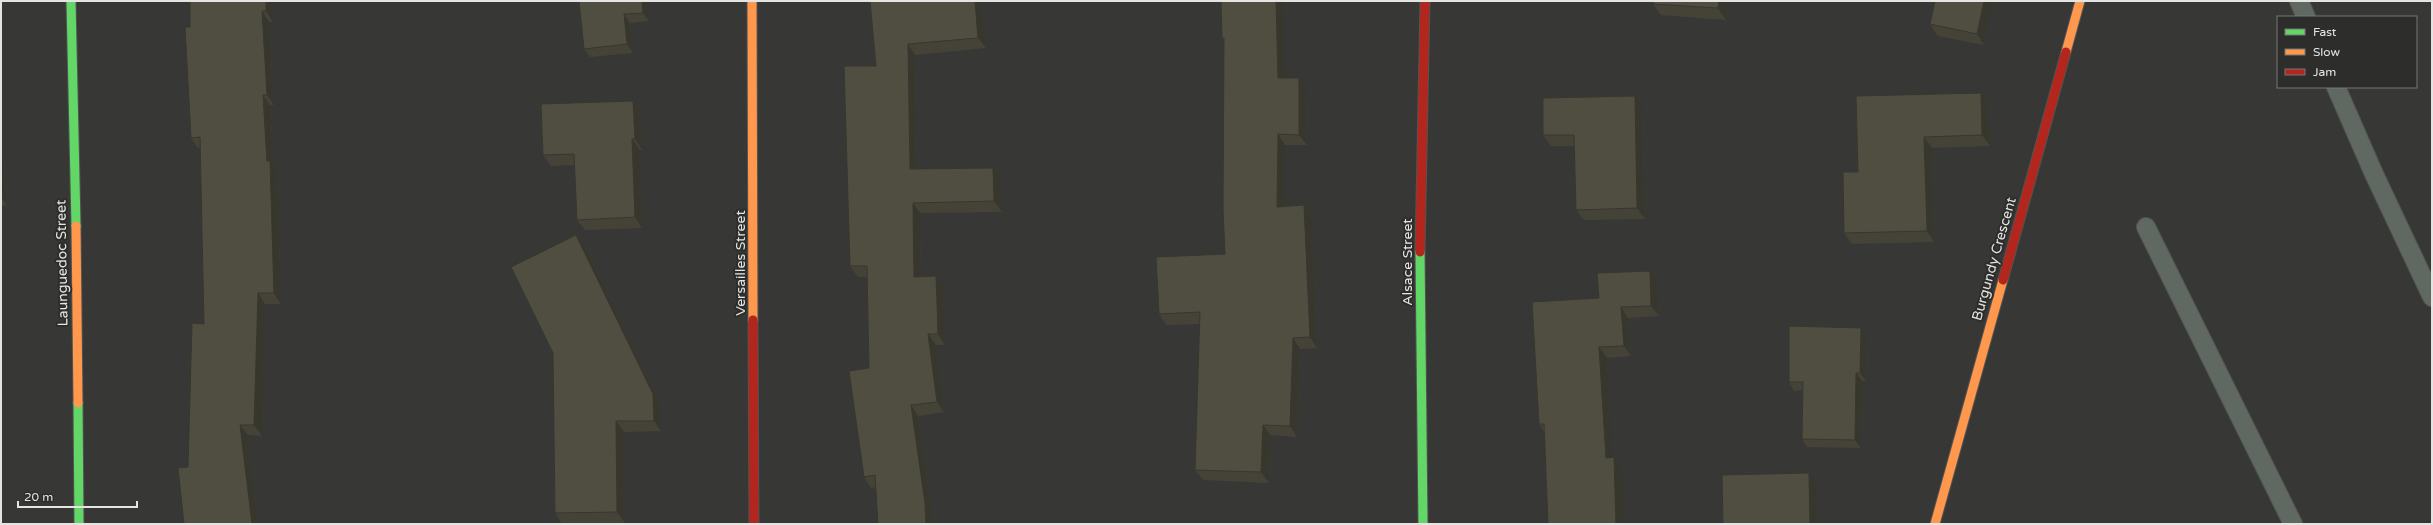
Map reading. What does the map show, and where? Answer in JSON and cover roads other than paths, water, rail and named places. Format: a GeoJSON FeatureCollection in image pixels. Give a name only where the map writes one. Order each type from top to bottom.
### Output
{"type":"FeatureCollection","features":[{"type":"Feature","properties":{"kind":"street","name":"Launguedoc Street"},"geometry":{"type":"LineString","coordinates":[[71,1],[75,155],[79,524]]}},
{"type":"Feature","properties":{"kind":"street","name":"Versailles Street"},"geometry":{"type":"LineString","coordinates":[[752,1],[754,524]]}},
{"type":"Feature","properties":{"kind":"street","name":"Alsace Street"},"geometry":{"type":"LineString","coordinates":[[1423,524],[1420,269],[1425,1]]}},
{"type":"Feature","properties":{"kind":"street","name":"Burgundy Crescent"},"geometry":{"type":"LineString","coordinates":[[1935,524],[2080,1]]}},
{"type":"Feature","properties":{"kind":"lane"},"geometry":{"type":"LineString","coordinates":[[2299,1],[2306,16]]}},
{"type":"Feature","properties":{"kind":"lane"},"geometry":{"type":"LineString","coordinates":[[2336,88],[2374,174],[2432,297]]}},
{"type":"Feature","properties":{"kind":"lane"},"geometry":{"type":"LineString","coordinates":[[2146,227],[2293,524]]}}]}
